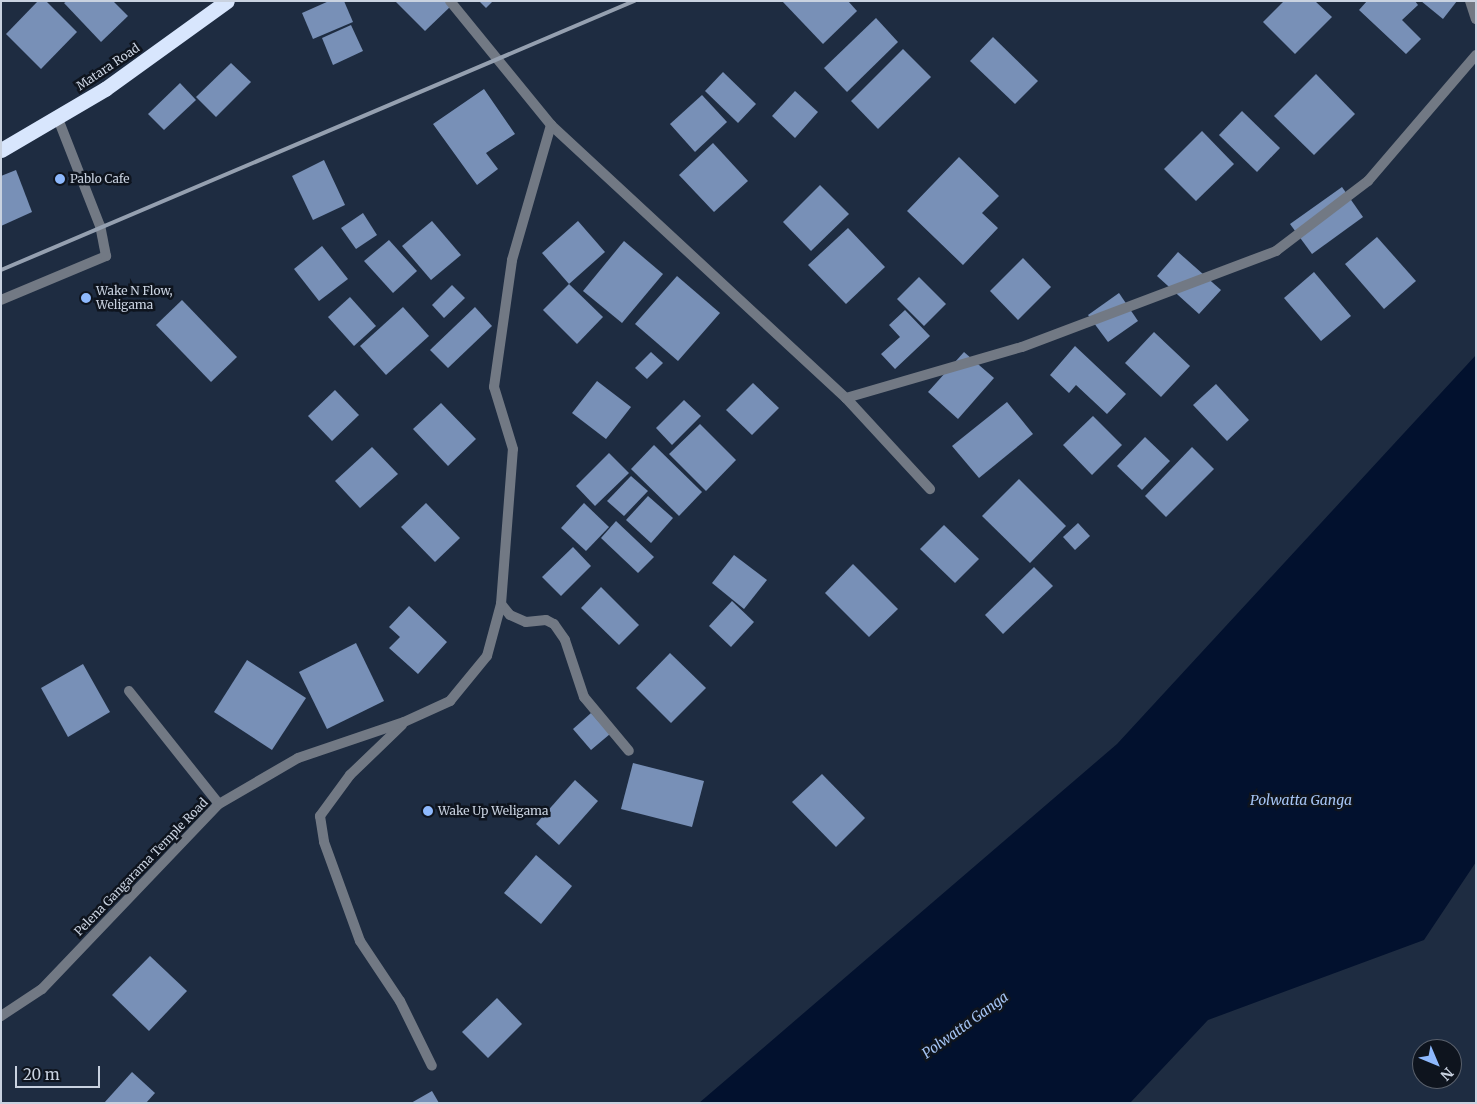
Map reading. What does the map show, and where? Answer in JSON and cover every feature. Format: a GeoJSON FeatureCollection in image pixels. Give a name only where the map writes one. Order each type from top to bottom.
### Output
{"type":"FeatureCollection","features":[{"type":"Feature","properties":{"kind":"highway","name":"Matara Road"},"geometry":{"type":"LineString","coordinates":[[1,150],[58,119],[227,1]]}},
{"type":"Feature","properties":{"kind":"street"},"geometry":{"type":"LineString","coordinates":[[450,1],[551,125],[846,398],[930,489]]}},
{"type":"Feature","properties":{"kind":"street"},"geometry":{"type":"LineString","coordinates":[[1470,1],[1476,19]]}},
{"type":"Feature","properties":{"kind":"street"},"geometry":{"type":"LineString","coordinates":[[846,398],[1022,347],[1276,251],[1368,181],[1476,55]]}},
{"type":"Feature","properties":{"kind":"street"},"geometry":{"type":"LineString","coordinates":[[1,300],[106,256],[100,226],[58,119]]}},
{"type":"Feature","properties":{"kind":"street","name":"Pelena Gangarama Temple Road"},"geometry":{"type":"LineString","coordinates":[[1,1016],[42,988],[219,804],[298,758],[404,722],[450,701],[487,656],[501,604],[513,449],[494,387],[512,260],[551,125]]}},
{"type":"Feature","properties":{"kind":"street"},"geometry":{"type":"LineString","coordinates":[[501,604],[510,615],[526,622],[546,620],[554,624],[565,640],[584,697],[629,751]]}},
{"type":"Feature","properties":{"kind":"street"},"geometry":{"type":"LineString","coordinates":[[129,691],[219,804]]}},
{"type":"Feature","properties":{"kind":"street"},"geometry":{"type":"LineString","coordinates":[[404,722],[350,775],[320,816],[324,842],[360,941],[400,1001],[432,1066]]}},
{"type":"Feature","properties":{"kind":"water","name":"Polwatta Ganga"},"geometry":{"type":"Polygon","coordinates":[[[1476,355],[1476,862],[1424,940],[1208,1020],[1130,1103],[699,1103],[1117,744],[1476,355]]]}},
{"type":"Feature","properties":{"kind":"building"},"geometry":{"type":"Polygon","coordinates":[[[38,1],[46,1],[77,32],[41,69],[6,34],[38,1]]]}},
{"type":"Feature","properties":{"kind":"building"},"geometry":{"type":"Polygon","coordinates":[[[67,1],[113,1],[128,16],[101,42],[64,3],[67,1]]]}},
{"type":"Feature","properties":{"kind":"building"},"geometry":{"type":"Polygon","coordinates":[[[329,1],[344,1],[353,22],[313,39],[302,13],[329,1]]]}},
{"type":"Feature","properties":{"kind":"building"},"geometry":{"type":"Polygon","coordinates":[[[395,1],[448,1],[452,5],[425,31],[395,1]]]}},
{"type":"Feature","properties":{"kind":"building"},"geometry":{"type":"Polygon","coordinates":[[[479,1],[493,1],[486,8],[479,1]]]}},
{"type":"Feature","properties":{"kind":"building"},"geometry":{"type":"Polygon","coordinates":[[[782,1],[848,1],[857,11],[823,44],[782,1]]]}},
{"type":"Feature","properties":{"kind":"building"},"geometry":{"type":"Polygon","coordinates":[[[1284,1],[1315,1],[1332,17],[1295,54],[1263,22],[1284,1]]]}},
{"type":"Feature","properties":{"kind":"building"},"geometry":{"type":"Polygon","coordinates":[[[1367,1],[1415,1],[1418,5],[1402,20],[1421,39],[1406,54],[1359,10],[1367,1]]]}},
{"type":"Feature","properties":{"kind":"building"},"geometry":{"type":"Polygon","coordinates":[[[1421,1],[1457,1],[1443,19],[1421,1]]]}},
{"type":"Feature","properties":{"kind":"building"},"geometry":{"type":"Polygon","coordinates":[[[876,18],[898,42],[847,92],[824,68],[876,18]]]}},
{"type":"Feature","properties":{"kind":"building"},"geometry":{"type":"Polygon","coordinates":[[[351,25],[363,51],[333,65],[322,38],[351,25]]]}},
{"type":"Feature","properties":{"kind":"building"},"geometry":{"type":"Polygon","coordinates":[[[993,37],[1038,81],[1015,104],[970,61],[993,37]]]}},
{"type":"Feature","properties":{"kind":"building"},"geometry":{"type":"Polygon","coordinates":[[[903,49],[931,77],[878,129],[851,101],[903,49]]]}},
{"type":"Feature","properties":{"kind":"building"},"geometry":{"type":"Polygon","coordinates":[[[231,63],[251,82],[216,117],[196,97],[231,63]]]}},
{"type":"Feature","properties":{"kind":"building"},"geometry":{"type":"Polygon","coordinates":[[[723,72],[756,104],[738,123],[705,91],[723,72]]]}},
{"type":"Feature","properties":{"kind":"building"},"geometry":{"type":"Polygon","coordinates":[[[1316,74],[1355,114],[1314,155],[1274,116],[1316,74]]]}},
{"type":"Feature","properties":{"kind":"building"},"geometry":{"type":"Polygon","coordinates":[[[180,83],[196,100],[164,130],[148,114],[180,83]]]}},
{"type":"Feature","properties":{"kind":"building"},"geometry":{"type":"Polygon","coordinates":[[[484,89],[515,134],[486,153],[498,169],[477,185],[433,124],[484,89]]]}},
{"type":"Feature","properties":{"kind":"building"},"geometry":{"type":"Polygon","coordinates":[[[795,91],[818,112],[795,138],[772,116],[795,91]]]}},
{"type":"Feature","properties":{"kind":"building"},"geometry":{"type":"Polygon","coordinates":[[[702,95],[727,122],[695,152],[670,124],[702,95]]]}},
{"type":"Feature","properties":{"kind":"building"},"geometry":{"type":"Polygon","coordinates":[[[1242,111],[1280,148],[1257,172],[1219,135],[1242,111]]]}},
{"type":"Feature","properties":{"kind":"building"},"geometry":{"type":"Polygon","coordinates":[[[1202,131],[1234,164],[1196,201],[1164,169],[1202,131]]]}},
{"type":"Feature","properties":{"kind":"building"},"geometry":{"type":"Polygon","coordinates":[[[713,143],[748,181],[714,212],[679,175],[713,143]]]}},
{"type":"Feature","properties":{"kind":"building"},"geometry":{"type":"Polygon","coordinates":[[[959,157],[999,196],[982,213],[998,228],[963,265],[907,211],[959,157]]]}},
{"type":"Feature","properties":{"kind":"building"},"geometry":{"type":"Polygon","coordinates":[[[324,160],[345,205],[313,220],[292,176],[324,160]]]}},
{"type":"Feature","properties":{"kind":"building"},"geometry":{"type":"Polygon","coordinates":[[[16,170],[32,212],[1,226],[1,176],[16,170]]]}},
{"type":"Feature","properties":{"kind":"building"},"geometry":{"type":"Polygon","coordinates":[[[820,185],[849,214],[811,251],[783,222],[820,185]]]}},
{"type":"Feature","properties":{"kind":"building"},"geometry":{"type":"Polygon","coordinates":[[[1342,187],[1363,217],[1312,254],[1290,224],[1342,187]]]}},
{"type":"Feature","properties":{"kind":"building"},"geometry":{"type":"Polygon","coordinates":[[[363,213],[377,235],[356,249],[341,228],[363,213]]]}},
{"type":"Feature","properties":{"kind":"building"},"geometry":{"type":"Polygon","coordinates":[[[432,221],[461,255],[431,280],[402,246],[432,221]]]}},
{"type":"Feature","properties":{"kind":"building"},"geometry":{"type":"Polygon","coordinates":[[[578,221],[605,252],[569,284],[542,253],[578,221]]]}},
{"type":"Feature","properties":{"kind":"building"},"geometry":{"type":"Polygon","coordinates":[[[848,228],[885,267],[846,304],[808,265],[848,228]]]}},
{"type":"Feature","properties":{"kind":"building"},"geometry":{"type":"Polygon","coordinates":[[[1377,237],[1416,281],[1384,309],[1345,264],[1377,237]]]}},
{"type":"Feature","properties":{"kind":"building"},"geometry":{"type":"Polygon","coordinates":[[[389,240],[417,271],[393,293],[364,261],[389,240]]]}},
{"type":"Feature","properties":{"kind":"building"},"geometry":{"type":"Polygon","coordinates":[[[624,241],[663,274],[622,323],[583,291],[624,241]]]}},
{"type":"Feature","properties":{"kind":"building"},"geometry":{"type":"Polygon","coordinates":[[[322,246],[348,279],[319,301],[294,269],[322,246]]]}},
{"type":"Feature","properties":{"kind":"building"},"geometry":{"type":"Polygon","coordinates":[[[1178,252],[1221,290],[1199,314],[1157,276],[1178,252]]]}},
{"type":"Feature","properties":{"kind":"building"},"geometry":{"type":"Polygon","coordinates":[[[1023,258],[1051,287],[1018,320],[990,291],[1023,258]]]}},
{"type":"Feature","properties":{"kind":"building"},"geometry":{"type":"Polygon","coordinates":[[[1314,272],[1351,316],[1321,341],[1284,298],[1314,272]]]}},
{"type":"Feature","properties":{"kind":"building"},"geometry":{"type":"Polygon","coordinates":[[[677,276],[720,313],[678,361],[635,324],[677,276]]]}},
{"type":"Feature","properties":{"kind":"building"},"geometry":{"type":"Polygon","coordinates":[[[919,277],[946,304],[924,326],[897,299],[919,277]]]}},
{"type":"Feature","properties":{"kind":"building"},"geometry":{"type":"Polygon","coordinates":[[[569,284],[603,317],[577,344],[543,310],[569,284]]]}},
{"type":"Feature","properties":{"kind":"building"},"geometry":{"type":"Polygon","coordinates":[[[452,285],[465,298],[444,318],[432,305],[452,285]]]}},
{"type":"Feature","properties":{"kind":"building"},"geometry":{"type":"Polygon","coordinates":[[[1119,293],[1138,321],[1108,342],[1088,315],[1119,293]]]}},
{"type":"Feature","properties":{"kind":"building"},"geometry":{"type":"Polygon","coordinates":[[[350,297],[376,326],[354,346],[328,317],[350,297]]]}},
{"type":"Feature","properties":{"kind":"building"},"geometry":{"type":"Polygon","coordinates":[[[182,300],[237,357],[211,382],[156,325],[182,300]]]}},
{"type":"Feature","properties":{"kind":"building"},"geometry":{"type":"Polygon","coordinates":[[[403,307],[429,336],[386,375],[360,346],[403,307]]]}},
{"type":"Feature","properties":{"kind":"building"},"geometry":{"type":"Polygon","coordinates":[[[475,307],[492,326],[448,368],[430,350],[475,307]]]}},
{"type":"Feature","properties":{"kind":"building"},"geometry":{"type":"Polygon","coordinates":[[[905,310],[930,336],[895,369],[881,354],[900,337],[889,325],[905,310]]]}},
{"type":"Feature","properties":{"kind":"building"},"geometry":{"type":"Polygon","coordinates":[[[1154,332],[1190,366],[1161,397],[1125,363],[1154,332]]]}},
{"type":"Feature","properties":{"kind":"building"},"geometry":{"type":"Polygon","coordinates":[[[1075,346],[1126,394],[1107,414],[1076,385],[1069,393],[1050,375],[1075,346]]]}},
{"type":"Feature","properties":{"kind":"building"},"geometry":{"type":"Polygon","coordinates":[[[651,352],[663,363],[647,379],[635,368],[651,352]]]}},
{"type":"Feature","properties":{"kind":"building"},"geometry":{"type":"Polygon","coordinates":[[[964,352],[994,378],[958,419],[928,392],[964,352]]]}},
{"type":"Feature","properties":{"kind":"building"},"geometry":{"type":"Polygon","coordinates":[[[597,381],[631,407],[606,439],[572,413],[597,381]]]}},
{"type":"Feature","properties":{"kind":"building"},"geometry":{"type":"Polygon","coordinates":[[[753,383],[779,408],[752,435],[726,410],[753,383]]]}},
{"type":"Feature","properties":{"kind":"building"},"geometry":{"type":"Polygon","coordinates":[[[1216,384],[1249,420],[1227,441],[1193,405],[1216,384]]]}},
{"type":"Feature","properties":{"kind":"building"},"geometry":{"type":"Polygon","coordinates":[[[335,390],[359,415],[332,441],[308,416],[335,390]]]}},
{"type":"Feature","properties":{"kind":"building"},"geometry":{"type":"Polygon","coordinates":[[[684,400],[701,416],[672,445],[656,428],[684,400]]]}},
{"type":"Feature","properties":{"kind":"building"},"geometry":{"type":"Polygon","coordinates":[[[1007,402],[1033,434],[979,478],[952,446],[1007,402]]]}},
{"type":"Feature","properties":{"kind":"building"},"geometry":{"type":"Polygon","coordinates":[[[441,403],[476,439],[448,466],[413,429],[441,403]]]}},
{"type":"Feature","properties":{"kind":"building"},"geometry":{"type":"Polygon","coordinates":[[[1093,416],[1122,445],[1092,475],[1063,445],[1093,416]]]}},
{"type":"Feature","properties":{"kind":"building"},"geometry":{"type":"Polygon","coordinates":[[[700,424],[736,460],[706,491],[669,454],[700,424]]]}},
{"type":"Feature","properties":{"kind":"building"},"geometry":{"type":"Polygon","coordinates":[[[1145,437],[1170,461],[1142,490],[1117,466],[1145,437]]]}},
{"type":"Feature","properties":{"kind":"building"},"geometry":{"type":"Polygon","coordinates":[[[654,445],[702,492],[679,516],[631,469],[654,445]]]}},
{"type":"Feature","properties":{"kind":"building"},"geometry":{"type":"Polygon","coordinates":[[[372,447],[398,474],[360,508],[335,481],[372,447]]]}},
{"type":"Feature","properties":{"kind":"building"},"geometry":{"type":"Polygon","coordinates":[[[1192,447],[1214,469],[1166,517],[1145,496],[1192,447]]]}},
{"type":"Feature","properties":{"kind":"building"},"geometry":{"type":"Polygon","coordinates":[[[609,453],[629,473],[595,506],[576,486],[609,453]]]}},
{"type":"Feature","properties":{"kind":"building"},"geometry":{"type":"Polygon","coordinates":[[[631,476],[648,491],[624,516],[607,501],[631,476]]]}},
{"type":"Feature","properties":{"kind":"building"},"geometry":{"type":"Polygon","coordinates":[[[1019,479],[1066,526],[1030,563],[982,516],[1019,479]]]}},
{"type":"Feature","properties":{"kind":"building"},"geometry":{"type":"Polygon","coordinates":[[[648,496],[673,518],[651,543],[626,520],[648,496]]]}},
{"type":"Feature","properties":{"kind":"building"},"geometry":{"type":"Polygon","coordinates":[[[426,503],[460,538],[435,562],[401,527],[426,503]]]}},
{"type":"Feature","properties":{"kind":"building"},"geometry":{"type":"Polygon","coordinates":[[[584,503],[609,527],[586,551],[561,528],[584,503]]]}},
{"type":"Feature","properties":{"kind":"building"},"geometry":{"type":"Polygon","coordinates":[[[616,521],[654,557],[638,573],[601,538],[616,521]]]}},
{"type":"Feature","properties":{"kind":"building"},"geometry":{"type":"Polygon","coordinates":[[[1078,523],[1090,536],[1075,550],[1063,537],[1078,523]]]}},
{"type":"Feature","properties":{"kind":"building"},"geometry":{"type":"Polygon","coordinates":[[[944,525],[979,559],[955,583],[920,549],[944,525]]]}},
{"type":"Feature","properties":{"kind":"building"},"geometry":{"type":"Polygon","coordinates":[[[573,547],[591,566],[561,596],[542,577],[573,547]]]}},
{"type":"Feature","properties":{"kind":"building"},"geometry":{"type":"Polygon","coordinates":[[[734,555],[767,580],[744,609],[712,583],[734,555]]]}},
{"type":"Feature","properties":{"kind":"building"},"geometry":{"type":"Polygon","coordinates":[[[853,564],[898,609],[869,637],[825,593],[853,564]]]}},
{"type":"Feature","properties":{"kind":"building"},"geometry":{"type":"Polygon","coordinates":[[[1034,567],[1053,586],[1003,634],[985,615],[1034,567]]]}},
{"type":"Feature","properties":{"kind":"building"},"geometry":{"type":"Polygon","coordinates":[[[601,587],[639,625],[619,645],[581,608],[601,587]]]}},
{"type":"Feature","properties":{"kind":"building"},"geometry":{"type":"Polygon","coordinates":[[[732,601],[754,622],[731,647],[709,626],[732,601]]]}},
{"type":"Feature","properties":{"kind":"building"},"geometry":{"type":"Polygon","coordinates":[[[409,606],[447,642],[418,674],[389,648],[400,637],[389,627],[409,606]]]}},
{"type":"Feature","properties":{"kind":"building"},"geometry":{"type":"Polygon","coordinates":[[[356,643],[384,701],[327,729],[299,672],[356,643]]]}},
{"type":"Feature","properties":{"kind":"building"},"geometry":{"type":"Polygon","coordinates":[[[670,653],[706,688],[671,723],[636,688],[670,653]]]}},
{"type":"Feature","properties":{"kind":"building"},"geometry":{"type":"Polygon","coordinates":[[[247,660],[306,698],[272,750],[214,712],[247,660]]]}},
{"type":"Feature","properties":{"kind":"building"},"geometry":{"type":"Polygon","coordinates":[[[83,664],[110,712],[68,737],[41,688],[83,664]]]}},
{"type":"Feature","properties":{"kind":"building"},"geometry":{"type":"Polygon","coordinates":[[[591,713],[610,734],[591,750],[573,729],[591,713]]]}},
{"type":"Feature","properties":{"kind":"building"},"geometry":{"type":"Polygon","coordinates":[[[633,763],[704,781],[692,827],[621,809],[633,763]]]}},
{"type":"Feature","properties":{"kind":"building"},"geometry":{"type":"Polygon","coordinates":[[[822,774],[865,818],[836,847],[792,802],[822,774]]]}},
{"type":"Feature","properties":{"kind":"building"},"geometry":{"type":"Polygon","coordinates":[[[575,780],[598,801],[559,845],[536,824],[575,780]]]}},
{"type":"Feature","properties":{"kind":"building"},"geometry":{"type":"Polygon","coordinates":[[[536,855],[572,886],[541,924],[504,893],[536,855]]]}},
{"type":"Feature","properties":{"kind":"building"},"geometry":{"type":"Polygon","coordinates":[[[150,956],[187,991],[149,1031],[112,995],[150,956]]]}},
{"type":"Feature","properties":{"kind":"building"},"geometry":{"type":"Polygon","coordinates":[[[497,998],[522,1024],[488,1058],[462,1032],[497,998]]]}},
{"type":"Feature","properties":{"kind":"building"},"geometry":{"type":"Polygon","coordinates":[[[132,1072],[155,1093],[146,1103],[104,1103],[132,1072]]]}},
{"type":"Feature","properties":{"kind":"building"},"geometry":{"type":"Polygon","coordinates":[[[432,1091],[439,1103],[411,1103],[432,1091]]]}},
{"type":"Feature","properties":{"kind":"railway"},"geometry":{"type":"LineString","coordinates":[[1,270],[634,1]]}},
{"type":"Feature","properties":{"kind":"place","name":"Pablo Cafe"},"geometry":{"type":"Point","coordinates":[60,179]}},
{"type":"Feature","properties":{"kind":"place","name":"Wake N Flow, Weligama"},"geometry":{"type":"Point","coordinates":[86,298]}},
{"type":"Feature","properties":{"kind":"place","name":"Wake Up Weligama"},"geometry":{"type":"Point","coordinates":[428,811]}}]}
